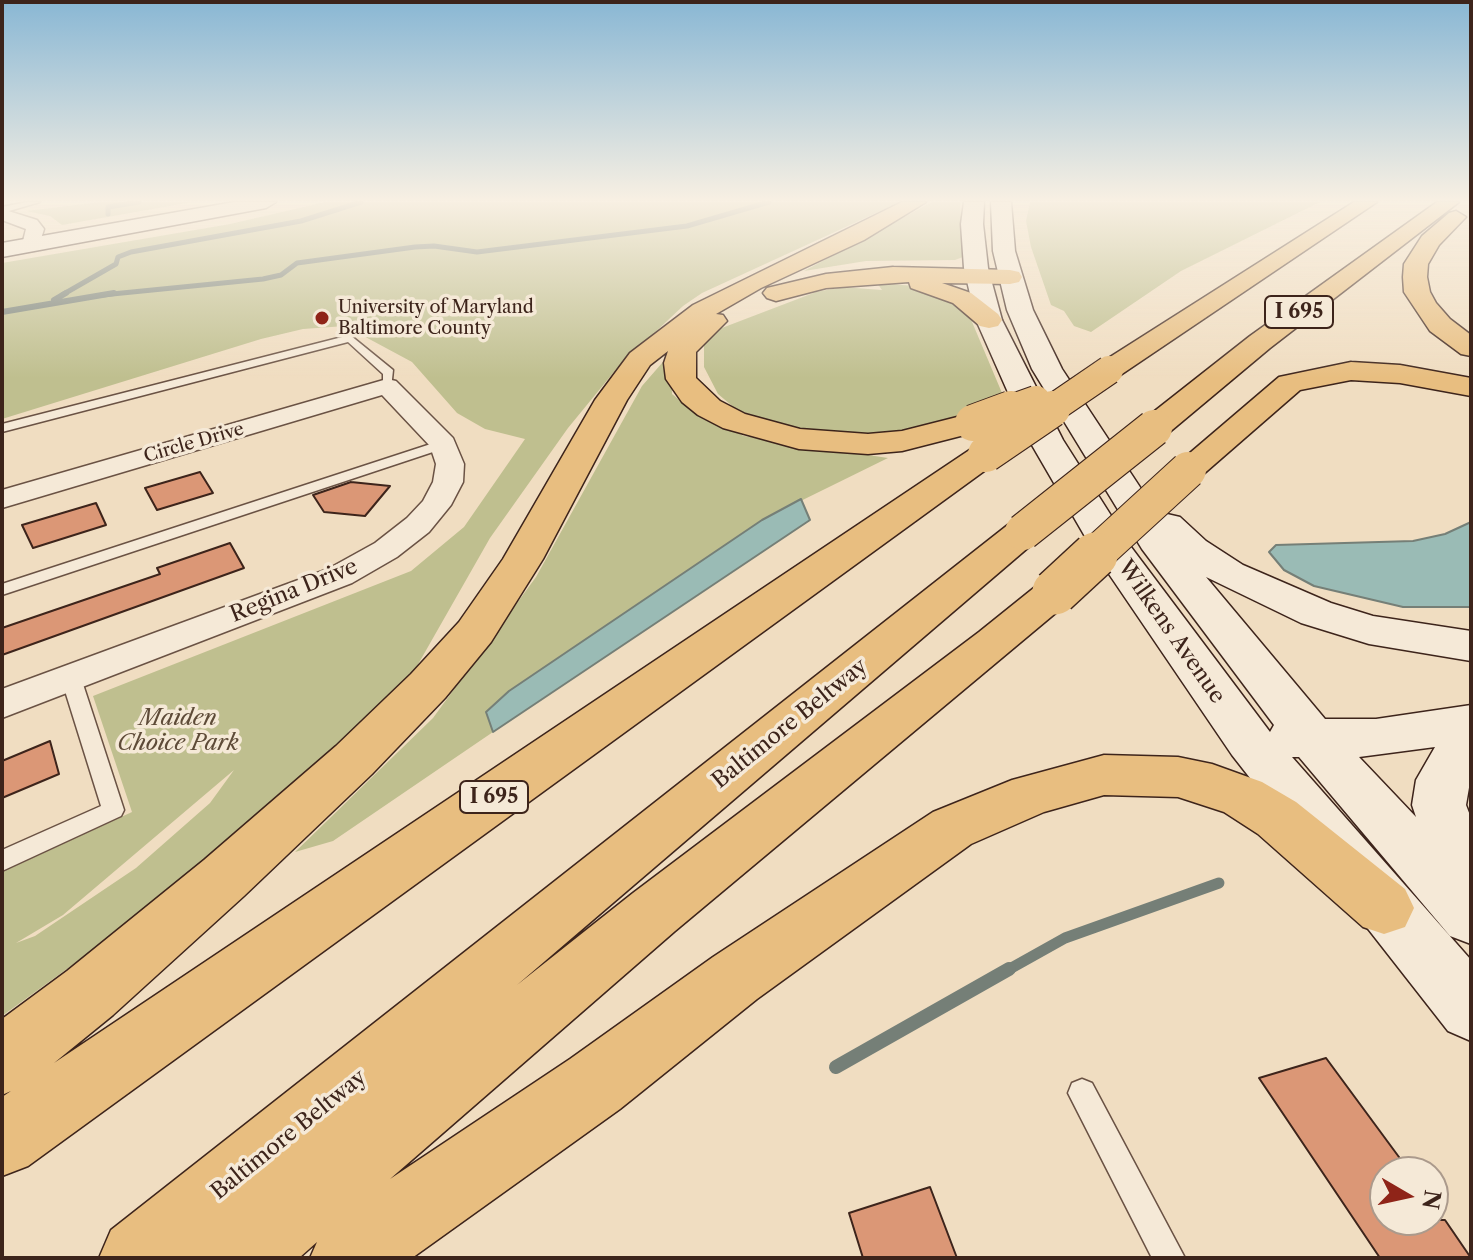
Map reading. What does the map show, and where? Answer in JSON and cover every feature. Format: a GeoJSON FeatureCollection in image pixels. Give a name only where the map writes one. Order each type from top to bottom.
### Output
{"type":"FeatureCollection","features":[{"type":"Feature","properties":{"kind":"highway"},"geometry":{"type":"LineString","coordinates":[[2,1061],[90,993],[224,878],[354,760],[428,686],[475,632],[523,559],[626,376],[660,340],[712,313],[752,283],[801,261]]}},
{"type":"Feature","properties":{"kind":"highway","name":"I 695"},"geometry":{"type":"LineString","coordinates":[[2,1140],[980,438],[1109,370],[1277,261]]}},
{"type":"Feature","properties":{"kind":"highway","name":"Baltimore Beltway"},"geometry":{"type":"LineString","coordinates":[[139,1258],[1023,532],[1272,332],[1369,261]]}},
{"type":"Feature","properties":{"kind":"highway"},"geometry":{"type":"LineString","coordinates":[[1418,261],[1415,277],[1417,292],[1433,315],[1471,348]]}},
{"type":"Feature","properties":{"kind":"highway"},"geometry":{"type":"LineString","coordinates":[[980,438],[868,444],[799,439],[734,421],[693,395],[681,379],[679,363],[682,351],[712,313],[768,295],[826,281],[893,274],[993,272]]}},
{"type":"Feature","properties":{"kind":"highway"},"geometry":{"type":"LineString","coordinates":[[712,313],[808,290],[864,281],[897,280],[950,292],[976,307],[989,320]]}},
{"type":"Feature","properties":{"kind":"highway"},"geometry":{"type":"LineString","coordinates":[[239,1258],[654,912],[995,643],[1290,383],[1351,371],[1400,374],[1471,387]]}},
{"type":"Feature","properties":{"kind":"highway"},"geometry":{"type":"LineString","coordinates":[[350,1258],[405,1214],[595,1084],[735,978],[852,895],[952,828],[1031,795],[1104,775],[1178,777],[1212,785],[1243,797],[1277,818],[1384,908]]}},
{"type":"Feature","properties":{"kind":"main road","name":"Wilkens Avenue"},"geometry":{"type":"LineString","coordinates":[[988,261],[1020,310],[1047,369],[1084,431],[1162,549],[1310,736],[1471,917]]}},
{"type":"Feature","properties":{"kind":"main road","name":"Wilkens Avenue"},"geometry":{"type":"LineString","coordinates":[[994,261],[989,320],[1046,440],[1114,552],[1250,742],[1384,908],[1471,1009]]}},
{"type":"Feature","properties":{"kind":"main road"},"geometry":{"type":"LineString","coordinates":[[1084,431],[1174,534],[1229,574],[1316,613],[1369,630],[1471,646]]}},
{"type":"Feature","properties":{"kind":"main road"},"geometry":{"type":"LineString","coordinates":[[1310,736],[1359,714],[1471,694]]}},
{"type":"Feature","properties":{"kind":"main road"},"geometry":{"type":"LineString","coordinates":[[1250,742],[1310,736],[1376,738],[1471,723]]}},
{"type":"Feature","properties":{"kind":"main road"},"geometry":{"type":"LineString","coordinates":[[1471,742],[1457,755],[1442,780],[1439,805],[1455,849],[1471,877]]}},
{"type":"Feature","properties":{"kind":"street"},"geometry":{"type":"LineString","coordinates":[[387,386],[443,444]]}},
{"type":"Feature","properties":{"kind":"street","name":"Circle Drive"},"geometry":{"type":"LineString","coordinates":[[2,499],[387,386]]}},
{"type":"Feature","properties":{"kind":"street","name":"Regina Drive"},"geometry":{"type":"LineString","coordinates":[[2,704],[340,576],[386,550],[418,525],[436,505],[448,482],[450,464],[443,444]]}},
{"type":"Feature","properties":{"kind":"lane"},"geometry":{"type":"LineString","coordinates":[[2,428],[350,338],[389,373],[387,386]]}},
{"type":"Feature","properties":{"kind":"lane"},"geometry":{"type":"LineString","coordinates":[[2,590],[443,444]]}},
{"type":"Feature","properties":{"kind":"lane"},"geometry":{"type":"LineString","coordinates":[[2,861],[113,810],[71,678]]}},
{"type":"Feature","properties":{"kind":"lane"},"geometry":{"type":"LineString","coordinates":[[1082,1093],[1169,1258]]}},
{"type":"Feature","properties":{"kind":"green space","name":"Maiden Choice Park"},"geometry":{"type":"Polygon","coordinates":[[[772,261],[702,293],[683,306],[618,367],[568,428],[490,538],[396,703],[169,895],[2,1016],[2,872],[132,812],[93,696],[411,571],[464,527],[525,439],[485,429],[457,413],[412,362],[345,326],[303,329],[261,339],[2,419],[2,263],[772,261]],[[234,770],[63,915],[16,943],[35,936],[136,868],[210,803],[234,770]]]}},
{"type":"Feature","properties":{"kind":"green space"},"geometry":{"type":"Polygon","coordinates":[[[823,261],[884,261],[866,261],[804,271],[823,261]]]}},
{"type":"Feature","properties":{"kind":"green space"},"geometry":{"type":"Polygon","coordinates":[[[1036,261],[1202,261],[1181,271],[1091,332],[1074,326],[1064,311],[1051,305],[1036,261]]]}},
{"type":"Feature","properties":{"kind":"green space"},"geometry":{"type":"Polygon","coordinates":[[[877,283],[915,286],[950,297],[967,310],[1002,393],[939,426],[856,437],[801,431],[737,410],[718,394],[704,367],[704,344],[714,331],[816,292],[842,287],[882,290],[877,283]]]}},
{"type":"Feature","properties":{"kind":"green space"},"geometry":{"type":"Polygon","coordinates":[[[689,332],[671,356],[672,394],[695,413],[744,436],[888,458],[762,520],[509,691],[486,712],[493,732],[333,841],[295,852],[433,718],[536,577],[642,386],[689,332]]]}},
{"type":"Feature","properties":{"kind":"water"},"geometry":{"type":"Polygon","coordinates":[[[801,499],[810,520],[493,732],[486,712],[509,691],[762,520],[801,499]]]}},
{"type":"Feature","properties":{"kind":"water"},"geometry":{"type":"Polygon","coordinates":[[[1471,522],[1471,607],[1403,607],[1314,586],[1284,570],[1269,552],[1276,545],[1413,541],[1445,534],[1471,522]]]}},
{"type":"Feature","properties":{"kind":"building"},"geometry":{"type":"Polygon","coordinates":[[[200,472],[213,493],[157,510],[145,488],[200,472]]]}},
{"type":"Feature","properties":{"kind":"building"},"geometry":{"type":"Polygon","coordinates":[[[351,482],[390,486],[365,516],[324,512],[313,495],[351,482]]]}},
{"type":"Feature","properties":{"kind":"building"},"geometry":{"type":"Polygon","coordinates":[[[96,503],[106,525],[33,548],[22,525],[96,503]]]}},
{"type":"Feature","properties":{"kind":"building"},"geometry":{"type":"Polygon","coordinates":[[[230,543],[244,568],[2,655],[2,628],[160,574],[157,568],[230,543]]]}},
{"type":"Feature","properties":{"kind":"building"},"geometry":{"type":"Polygon","coordinates":[[[50,741],[59,774],[2,798],[2,761],[50,741]]]}},
{"type":"Feature","properties":{"kind":"building"},"geometry":{"type":"Polygon","coordinates":[[[1326,1058],[1398,1156],[1369,1156],[1369,1236],[1449,1236],[1449,1226],[1471,1258],[1380,1258],[1259,1078],[1326,1058]]]}},
{"type":"Feature","properties":{"kind":"building"},"geometry":{"type":"Polygon","coordinates":[[[930,1187],[957,1258],[863,1258],[849,1213],[930,1187]]]}},
{"type":"Feature","properties":{"kind":"waterway"},"geometry":{"type":"LineString","coordinates":[[62,295],[117,261]]}},
{"type":"Feature","properties":{"kind":"waterway"},"geometry":{"type":"LineString","coordinates":[[103,295],[263,279],[281,275],[297,263],[313,261]]}},
{"type":"Feature","properties":{"kind":"waterway"},"geometry":{"type":"LineString","coordinates":[[54,300],[66,293]]}},
{"type":"Feature","properties":{"kind":"waterway"},"geometry":{"type":"LineString","coordinates":[[103,295],[114,293]]}},
{"type":"Feature","properties":{"kind":"waterway"},"geometry":{"type":"LineString","coordinates":[[2,312],[103,295]]}},
{"type":"Feature","properties":{"kind":"waterway"},"geometry":{"type":"LineString","coordinates":[[1006,971],[1065,938],[1219,883]]}},
{"type":"Feature","properties":{"kind":"waterway"},"geometry":{"type":"LineString","coordinates":[[836,1067],[1009,969]]}},
{"type":"Feature","properties":{"kind":"place","name":"University of Maryland Baltimore County"},"geometry":{"type":"Point","coordinates":[322,318]}}]}
